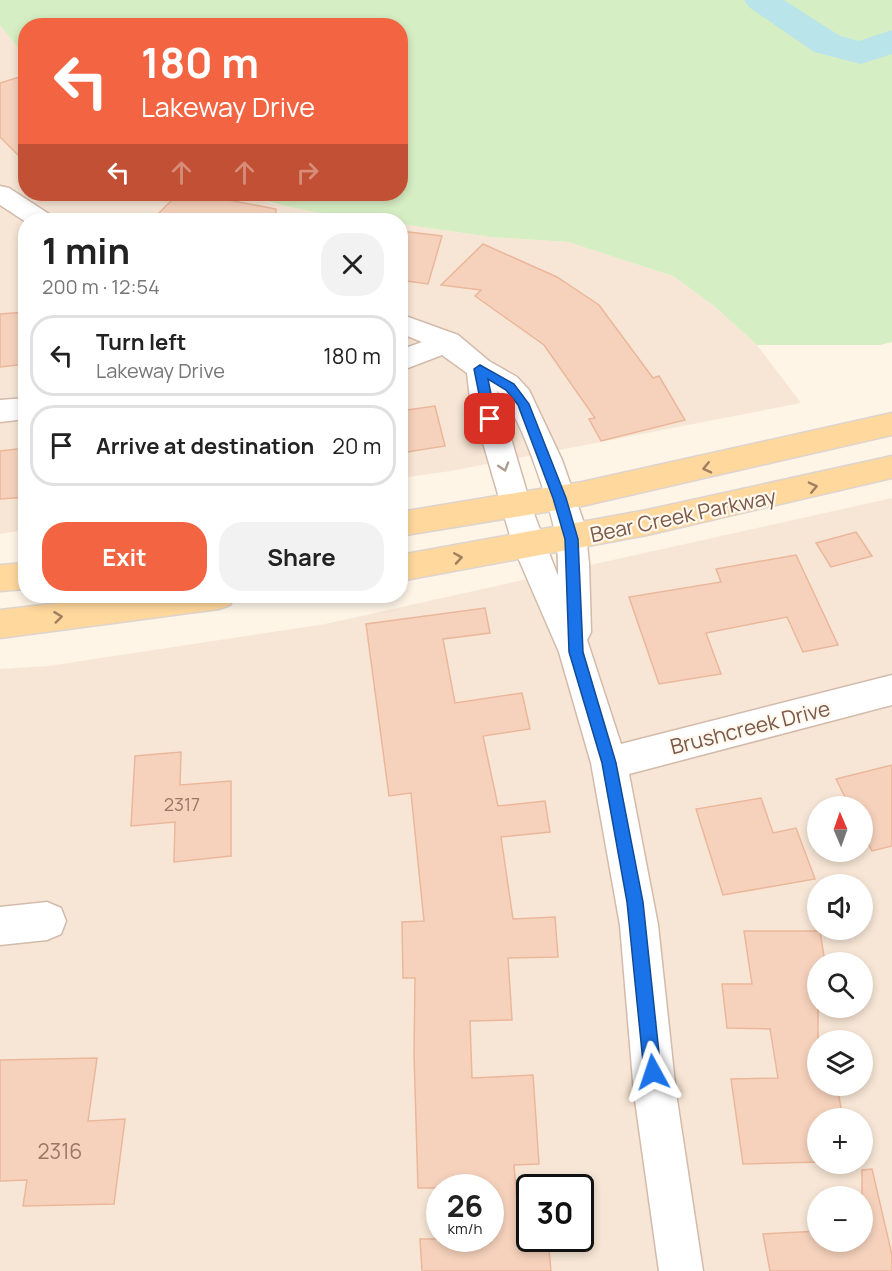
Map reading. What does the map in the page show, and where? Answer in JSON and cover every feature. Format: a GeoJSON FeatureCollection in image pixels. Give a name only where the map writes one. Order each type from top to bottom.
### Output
{"type":"FeatureCollection","features":[{"type":"Feature","properties":{"kind":"main road","name":"Bear Creek Parkway"},"geometry":{"type":"LineString","coordinates":[[408,523],[516,506],[699,470],[892,424]]}},
{"type":"Feature","properties":{"kind":"main road","name":"Bear Creek Parkway"},"geometry":{"type":"LineString","coordinates":[[408,567],[572,539],[708,512],[892,467]]}},
{"type":"Feature","properties":{"kind":"main road"},"geometry":{"type":"LineString","coordinates":[[0,578],[18,577]]}},
{"type":"Feature","properties":{"kind":"main road"},"geometry":{"type":"LineString","coordinates":[[0,624],[164,603]]}},
{"type":"Feature","properties":{"kind":"street"},"geometry":{"type":"LineString","coordinates":[[0,194],[29,213]]}},
{"type":"Feature","properties":{"kind":"street"},"geometry":{"type":"LineString","coordinates":[[408,325],[448,342],[480,369],[510,387],[523,404],[560,498],[572,539],[576,652]]}},
{"type":"Feature","properties":{"kind":"street"},"geometry":{"type":"LineString","coordinates":[[408,358],[448,342]]}},
{"type":"Feature","properties":{"kind":"street"},"geometry":{"type":"LineString","coordinates":[[480,369],[484,398],[529,546],[576,652],[609,763],[639,925],[655,1093],[681,1271]]}},
{"type":"Feature","properties":{"kind":"street"},"geometry":{"type":"LineString","coordinates":[[0,411],[18,409]]}},
{"type":"Feature","properties":{"kind":"street","name":"Brushcreek Drive"},"geometry":{"type":"LineString","coordinates":[[609,763],[892,690]]}},
{"type":"Feature","properties":{"kind":"street"},"geometry":{"type":"LineString","coordinates":[[0,926],[47,921]]}},
{"type":"Feature","properties":{"kind":"shaded area"},"geometry":{"type":"Polygon","coordinates":[[[0,25],[18,48],[18,201],[263,201],[333,213],[18,213],[18,531],[0,534],[0,25]]]}},
{"type":"Feature","properties":{"kind":"shaded area"},"geometry":{"type":"Polygon","coordinates":[[[408,225],[491,237],[568,242],[673,276],[713,305],[757,345],[801,403],[451,471],[408,477],[408,225]]]}},
{"type":"Feature","properties":{"kind":"shaded area"},"geometry":{"type":"Polygon","coordinates":[[[892,498],[892,1271],[0,1271],[0,669],[48,666],[325,624],[892,498]]]}},
{"type":"Feature","properties":{"kind":"green space"},"geometry":{"type":"Polygon","coordinates":[[[0,0],[892,0],[892,342],[880,345],[757,345],[713,305],[673,276],[568,242],[491,237],[408,225],[408,213],[321,213],[266,201],[408,201],[408,18],[18,18],[18,48],[0,25],[0,0]]]}},
{"type":"Feature","properties":{"kind":"building"},"geometry":{"type":"Polygon","coordinates":[[[18,77],[18,155],[0,137],[0,83],[18,77]]]}},
{"type":"Feature","properties":{"kind":"building"},"geometry":{"type":"Polygon","coordinates":[[[171,201],[233,201],[276,209],[276,213],[159,213],[171,201]]]}},
{"type":"Feature","properties":{"kind":"building"},"geometry":{"type":"Polygon","coordinates":[[[408,232],[442,236],[428,284],[408,281],[408,232]]]}},
{"type":"Feature","properties":{"kind":"building"},"geometry":{"type":"Polygon","coordinates":[[[483,244],[557,277],[599,305],[653,378],[659,376],[685,420],[601,441],[589,419],[595,418],[544,345],[475,296],[481,290],[441,285],[483,244]]]}},
{"type":"Feature","properties":{"kind":"building"},"geometry":{"type":"Polygon","coordinates":[[[18,313],[18,365],[0,367],[0,314],[18,313]]]}},
{"type":"Feature","properties":{"kind":"building"},"geometry":{"type":"Polygon","coordinates":[[[435,406],[445,446],[408,452],[408,410],[435,406]]]}},
{"type":"Feature","properties":{"kind":"building"},"geometry":{"type":"Polygon","coordinates":[[[18,449],[18,498],[0,499],[0,451],[18,449]]]}},
{"type":"Feature","properties":{"kind":"building"},"geometry":{"type":"Polygon","coordinates":[[[856,532],[872,556],[831,567],[816,543],[856,532]]]}},
{"type":"Feature","properties":{"kind":"building"},"geometry":{"type":"Polygon","coordinates":[[[796,555],[838,645],[803,652],[787,617],[706,633],[721,674],[659,684],[629,597],[721,582],[716,569],[796,555]]]}},
{"type":"Feature","properties":{"kind":"building"},"geometry":{"type":"Polygon","coordinates":[[[485,608],[490,633],[443,639],[455,703],[522,693],[530,729],[483,736],[498,806],[545,801],[550,832],[501,837],[513,919],[555,917],[558,957],[508,958],[512,1020],[470,1021],[472,1078],[533,1075],[539,1164],[514,1165],[516,1252],[549,1252],[551,1271],[422,1271],[420,1239],[426,1239],[426,1252],[504,1252],[504,1174],[426,1174],[426,1188],[418,1188],[414,1054],[415,978],[403,978],[402,922],[424,921],[411,793],[389,796],[366,624],[485,608]]]}},
{"type":"Feature","properties":{"kind":"building"},"geometry":{"type":"Polygon","coordinates":[[[181,752],[180,785],[231,781],[231,856],[174,862],[175,822],[131,826],[135,756],[181,752]]]}},
{"type":"Feature","properties":{"kind":"building"},"geometry":{"type":"Polygon","coordinates":[[[892,765],[892,846],[873,851],[873,796],[844,796],[836,779],[892,765]]]}},
{"type":"Feature","properties":{"kind":"building"},"geometry":{"type":"Polygon","coordinates":[[[761,798],[773,833],[796,828],[813,874],[807,874],[807,880],[723,895],[696,809],[761,798]]]}},
{"type":"Feature","properties":{"kind":"building"},"geometry":{"type":"Polygon","coordinates":[[[744,931],[807,931],[807,940],[821,940],[823,952],[807,952],[807,1018],[818,1018],[818,1030],[807,1030],[807,1096],[839,1096],[841,1108],[807,1108],[807,1162],[743,1164],[731,1079],[778,1078],[770,1029],[727,1028],[722,984],[752,984],[744,931]]]}},
{"type":"Feature","properties":{"kind":"building"},"geometry":{"type":"Polygon","coordinates":[[[97,1058],[88,1121],[125,1119],[114,1204],[23,1206],[27,1180],[0,1181],[0,1060],[97,1058]]]}},
{"type":"Feature","properties":{"kind":"building"},"geometry":{"type":"Polygon","coordinates":[[[873,1173],[892,1255],[892,1271],[770,1271],[763,1234],[807,1232],[807,1252],[873,1252],[873,1186],[862,1186],[862,1174],[873,1173]]]}},
{"type":"Feature","properties":{"kind":"waterway"},"geometry":{"type":"LineString","coordinates":[[761,0],[827,44],[861,53],[892,41]]}},
{"type":"Feature","properties":{"kind":"route"},"geometry":{"type":"LineString","coordinates":[[490,419],[480,369],[510,387],[523,404],[560,498],[572,539],[576,652],[609,763],[635,902],[653,1072]]}}]}
